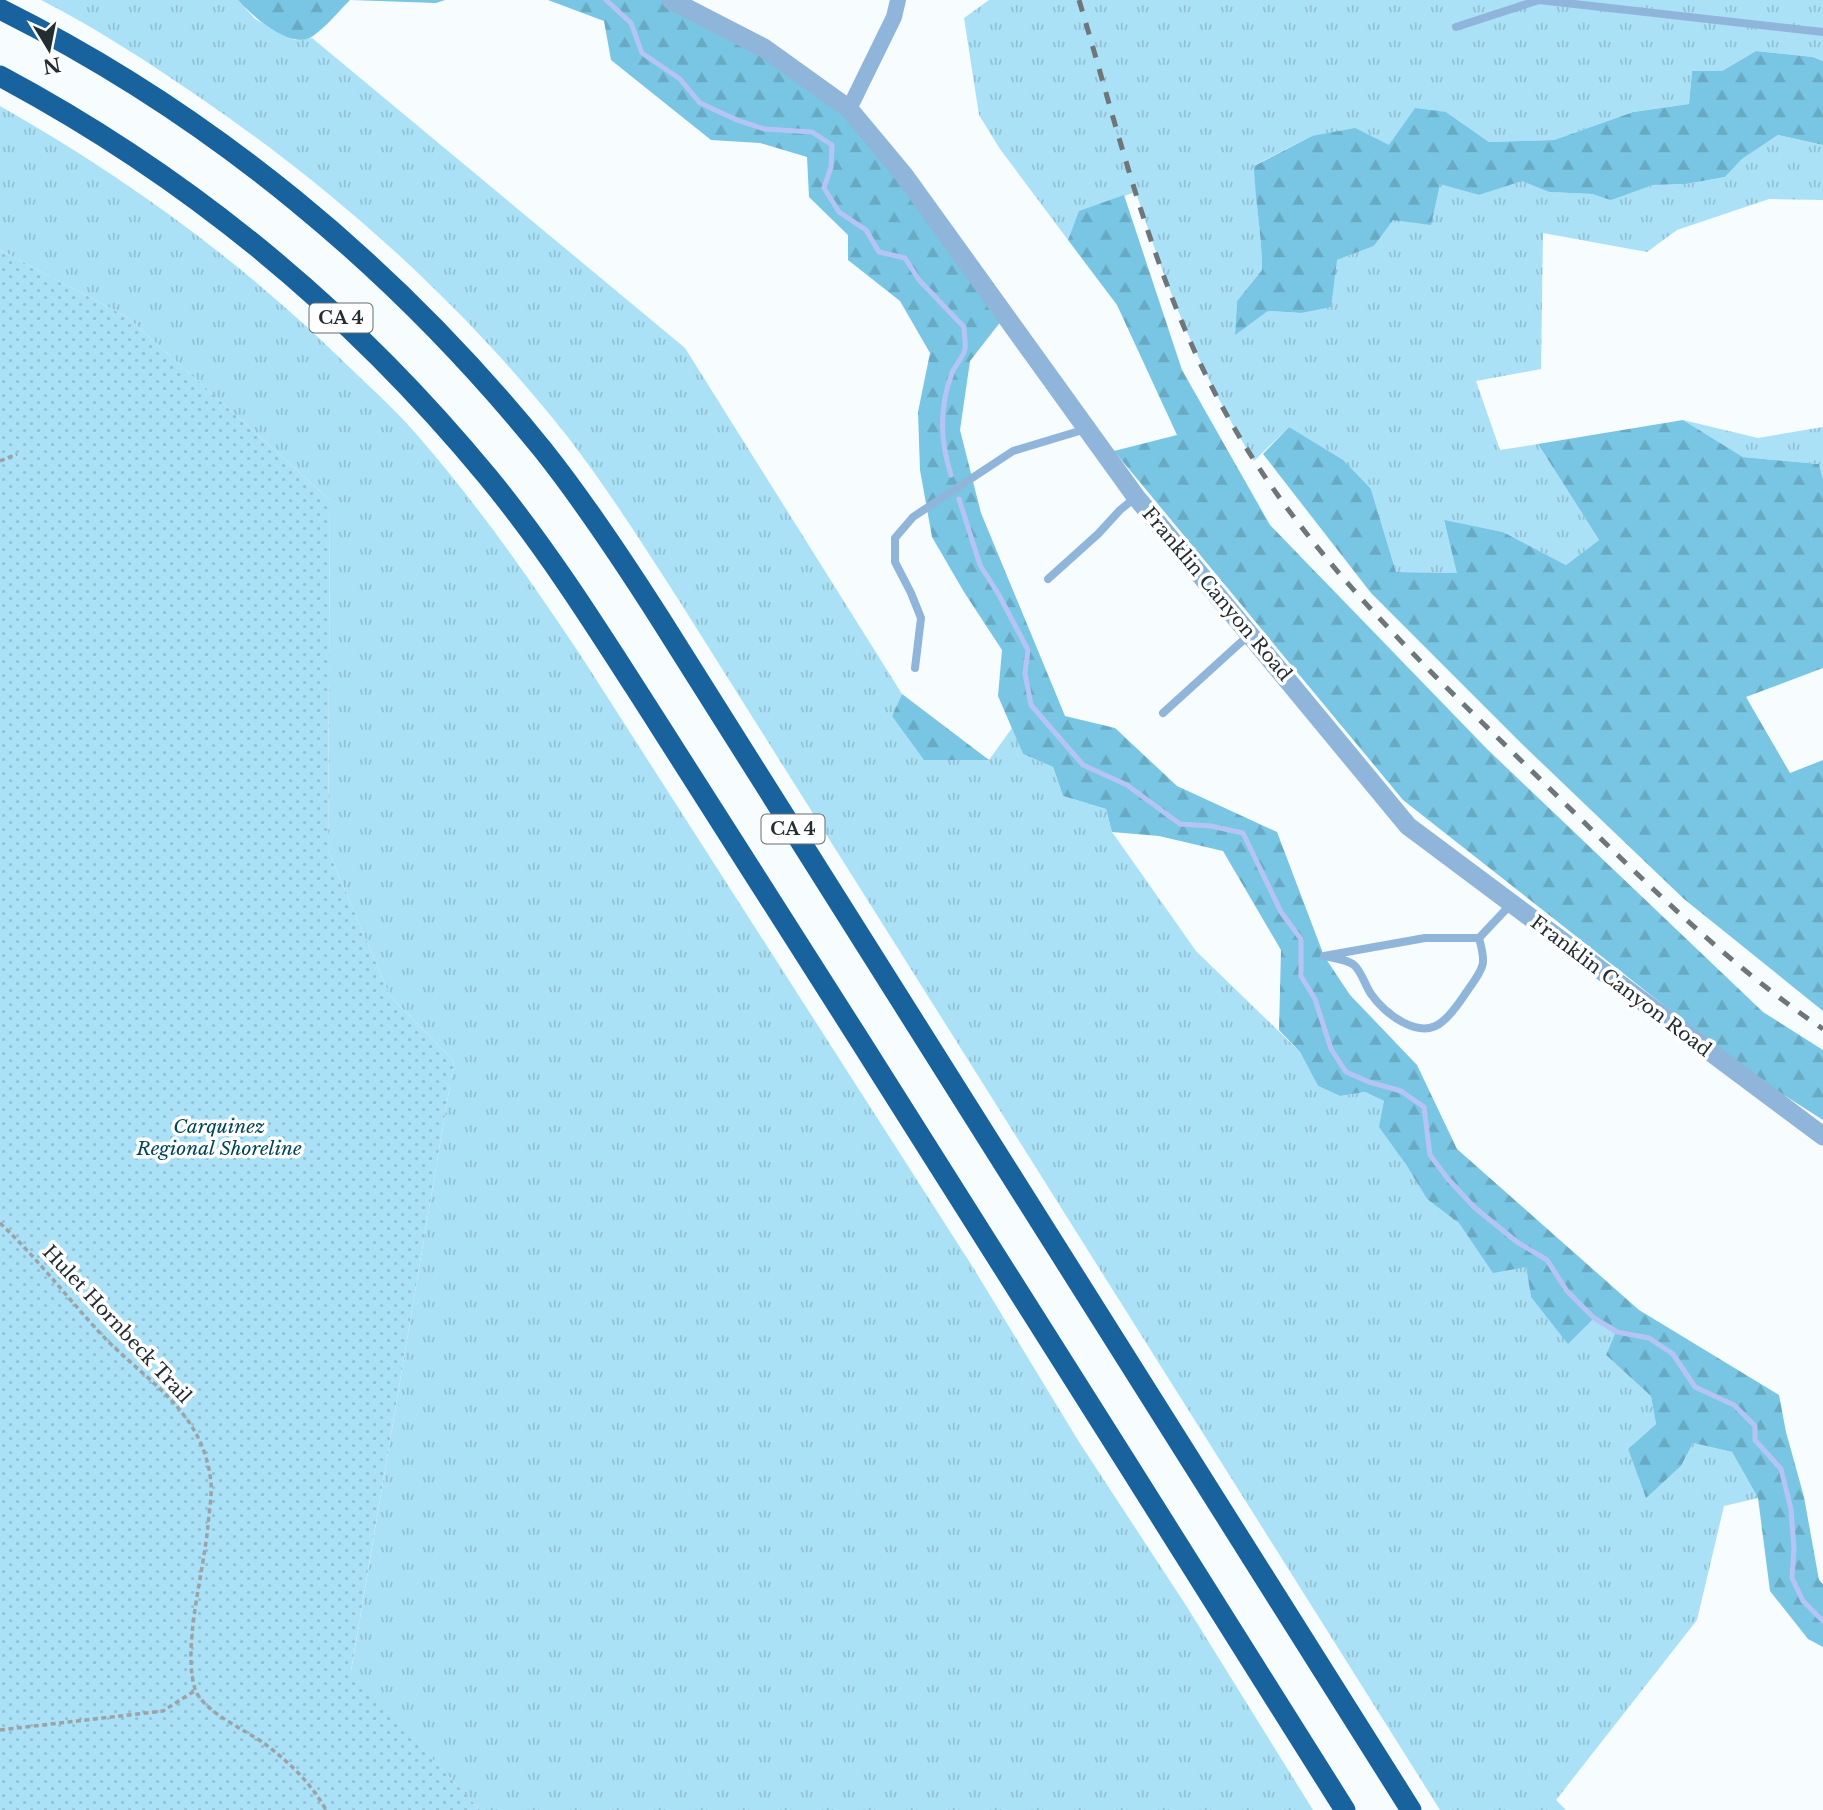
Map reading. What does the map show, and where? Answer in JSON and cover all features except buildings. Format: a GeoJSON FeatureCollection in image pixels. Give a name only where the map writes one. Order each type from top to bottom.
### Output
{"type":"FeatureCollection","features":[{"type":"Feature","properties":{"kind":"highway","name":"CA 4"},"geometry":{"type":"LineString","coordinates":[[0,9],[87,56],[156,98],[234,152],[319,219],[410,302],[493,391],[545,453],[593,518],[661,620],[1411,1810]]}},
{"type":"Feature","properties":{"kind":"highway","name":"CA 4"},"geometry":{"type":"LineString","coordinates":[[0,76],[125,149],[195,197],[264,250],[382,358],[437,418],[514,510],[583,608],[729,834],[1345,1810]]}},
{"type":"Feature","properties":{"kind":"street","name":"Franklin Canyon Road"},"geometry":{"type":"LineString","coordinates":[[671,0],[764,48],[849,109],[904,175],[1136,497],[1408,826],[1823,1136]]}},
{"type":"Feature","properties":{"kind":"street"},"geometry":{"type":"LineString","coordinates":[[849,109],[894,17],[898,0]]}},
{"type":"Feature","properties":{"kind":"lane"},"geometry":{"type":"LineString","coordinates":[[1456,27],[1539,0],[1823,32]]}},
{"type":"Feature","properties":{"kind":"lane"},"geometry":{"type":"LineString","coordinates":[[915,668],[920,618],[895,562],[895,538],[913,517],[1013,451],[1086,429]]}},
{"type":"Feature","properties":{"kind":"lane"},"geometry":{"type":"LineString","coordinates":[[1048,579],[1136,497]]}},
{"type":"Feature","properties":{"kind":"lane"},"geometry":{"type":"LineString","coordinates":[[1163,713],[1250,634]]}},
{"type":"Feature","properties":{"kind":"lane"},"geometry":{"type":"LineString","coordinates":[[1479,938],[1484,956],[1482,970],[1443,1022],[1428,1027],[1405,1024],[1392,1016],[1372,996],[1355,966],[1324,956],[1425,939],[1479,938],[1512,903]]}},
{"type":"Feature","properties":{"kind":"path"},"geometry":{"type":"LineString","coordinates":[[0,461],[17,454]]}},
{"type":"Feature","properties":{"kind":"path","name":"Hulet Hornbeck Trail"},"geometry":{"type":"LineString","coordinates":[[0,1223],[102,1335],[172,1398],[195,1430],[205,1454],[211,1484],[207,1541],[191,1646],[196,1690]]}},
{"type":"Feature","properties":{"kind":"path"},"geometry":{"type":"LineString","coordinates":[[0,1730],[163,1712],[196,1690],[206,1706],[265,1744],[295,1769],[326,1810]]}},
{"type":"Feature","properties":{"kind":"green space"},"geometry":{"type":"Polygon","coordinates":[[[41,0],[238,0],[255,19],[295,40],[312,38],[685,348],[902,694],[892,716],[989,760],[1012,728],[1023,754],[1053,767],[1063,796],[1106,809],[1112,832],[1196,951],[1300,1052],[1318,1086],[1340,1096],[1365,1092],[1384,1101],[1405,1163],[1427,1199],[1526,1267],[1531,1297],[1594,1318],[1617,1332],[1606,1355],[1651,1395],[1656,1424],[1628,1449],[1646,1497],[1681,1466],[1693,1443],[1732,1452],[1758,1498],[1724,1506],[1697,1620],[1556,1800],[1566,1810],[1440,1810],[680,602],[597,476],[527,387],[396,252],[300,171],[161,71],[41,0]]]}},
{"type":"Feature","properties":{"kind":"green space"},"geometry":{"type":"Polygon","coordinates":[[[238,0],[350,0],[313,36],[294,39],[273,30],[238,0]]]}},
{"type":"Feature","properties":{"kind":"green space"},"geometry":{"type":"Polygon","coordinates":[[[350,0],[445,0],[436,3],[350,0]]]}},
{"type":"Feature","properties":{"kind":"green space"},"geometry":{"type":"Polygon","coordinates":[[[548,0],[671,0],[849,109],[1005,316],[970,361],[960,430],[981,513],[1065,716],[1115,728],[1177,786],[1277,832],[1324,956],[1350,995],[1417,1065],[1457,1149],[1639,1310],[1779,1395],[1804,1497],[1819,1580],[1823,1584],[1823,1647],[1808,1639],[1770,1591],[1758,1498],[1732,1452],[1693,1443],[1681,1466],[1646,1498],[1628,1449],[1656,1424],[1651,1396],[1606,1355],[1616,1332],[1594,1318],[1568,1344],[1531,1297],[1526,1267],[1493,1273],[1459,1223],[1427,1199],[1379,1127],[1384,1101],[1365,1092],[1340,1096],[1318,1086],[1300,1052],[1279,1030],[1281,950],[1223,851],[1159,836],[1112,832],[1106,809],[1063,796],[1053,767],[1023,754],[998,696],[1002,650],[932,537],[920,470],[918,412],[930,353],[900,301],[848,260],[848,235],[809,197],[807,157],[760,143],[711,140],[611,60],[604,21],[548,0]]]}},
{"type":"Feature","properties":{"kind":"green space"},"geometry":{"type":"Polygon","coordinates":[[[989,0],[1823,0],[1823,61],[1813,57],[1756,51],[1722,71],[1692,71],[1689,104],[1633,112],[1554,140],[1489,142],[1446,112],[1389,146],[1312,136],[1255,165],[1262,270],[1237,301],[1235,334],[1268,311],[1301,313],[1337,260],[1374,246],[1393,219],[1440,183],[1479,195],[1522,180],[1549,192],[1592,194],[1611,199],[1653,185],[1686,184],[1725,177],[1742,159],[1778,135],[1823,145],[1823,200],[1769,199],[1677,230],[1647,252],[1543,233],[1541,369],[1476,381],[1500,450],[1538,444],[1599,540],[1566,565],[1503,532],[1444,521],[1458,573],[1396,572],[1371,489],[1289,427],[1254,461],[1217,395],[1186,330],[1136,192],[1080,211],[1068,240],[1000,149],[979,115],[964,18],[989,0]]]}},
{"type":"Feature","properties":{"kind":"green space"},"geometry":{"type":"Polygon","coordinates":[[[1756,51],[1813,57],[1823,61],[1823,145],[1778,135],[1742,159],[1725,177],[1686,184],[1653,185],[1611,200],[1592,194],[1549,192],[1522,181],[1479,195],[1440,184],[1431,225],[1393,220],[1374,246],[1337,260],[1331,307],[1301,313],[1268,311],[1235,335],[1237,301],[1262,270],[1254,166],[1312,136],[1355,128],[1389,145],[1415,108],[1446,112],[1489,142],[1554,140],[1633,112],[1689,104],[1692,71],[1722,71],[1756,51]]]}},
{"type":"Feature","properties":{"kind":"green space"},"geometry":{"type":"Polygon","coordinates":[[[0,106],[138,193],[266,290],[396,413],[466,495],[581,656],[974,1269],[1079,1442],[1187,1607],[1313,1810],[480,1810],[351,1672],[454,1061],[390,996],[328,850],[330,500],[127,317],[0,250],[0,106]]]}},
{"type":"Feature","properties":{"kind":"green space"},"geometry":{"type":"Polygon","coordinates":[[[1124,195],[1182,370],[1270,525],[1487,749],[1763,1012],[1823,1050],[1823,1120],[1751,1074],[1403,800],[1114,451],[1177,435],[1117,305],[1068,240],[1079,211],[1124,195]]]}},
{"type":"Feature","properties":{"kind":"green space","name":"Carquinez Regional Shoreline"},"geometry":{"type":"Polygon","coordinates":[[[0,250],[127,317],[330,500],[328,850],[390,996],[454,1061],[351,1671],[480,1810],[0,1810],[0,250]]]}},
{"type":"Feature","properties":{"kind":"green space"},"geometry":{"type":"Polygon","coordinates":[[[1683,420],[1758,438],[1823,427],[1823,479],[1819,464],[1743,457],[1683,420]]]}},
{"type":"Feature","properties":{"kind":"green space"},"geometry":{"type":"Polygon","coordinates":[[[1683,420],[1743,457],[1819,464],[1823,479],[1823,668],[1746,697],[1790,773],[1823,760],[1823,1011],[1684,899],[1522,744],[1371,593],[1263,454],[1289,427],[1343,460],[1371,489],[1396,572],[1457,573],[1444,520],[1503,532],[1566,565],[1599,540],[1538,444],[1683,420]]]}},
{"type":"Feature","properties":{"kind":"green space"},"geometry":{"type":"Polygon","coordinates":[[[902,694],[989,760],[924,760],[892,716],[902,694]]]}},
{"type":"Feature","properties":{"kind":"waterway"},"geometry":{"type":"LineString","coordinates":[[606,0],[631,23],[642,53],[680,79],[700,103],[764,129],[812,132],[832,145],[831,167],[824,188],[839,212],[866,230],[879,252],[905,258],[919,280],[964,327],[965,349],[952,373],[943,411],[943,437],[951,475]]}},
{"type":"Feature","properties":{"kind":"waterway"},"geometry":{"type":"LineString","coordinates":[[959,499],[980,565],[1028,650],[1025,673],[1031,705],[1083,765],[1127,785],[1180,824],[1211,826],[1243,833],[1281,912],[1301,939],[1301,976],[1315,999],[1331,1049],[1346,1072],[1401,1091],[1424,1107],[1430,1155],[1474,1207],[1517,1242],[1547,1260],[1567,1291],[1594,1318],[1617,1332],[1649,1338],[1673,1354],[1695,1387],[1734,1405],[1755,1426],[1755,1440],[1781,1469],[1791,1509],[1794,1549],[1792,1578],[1803,1601],[1823,1621]]}},
{"type":"Feature","properties":{"kind":"railway"},"geometry":{"type":"LineString","coordinates":[[1079,0],[1138,201],[1173,300],[1216,395],[1248,451],[1284,504],[1364,602],[1452,693],[1610,848],[1748,973],[1823,1029]]}}]}
